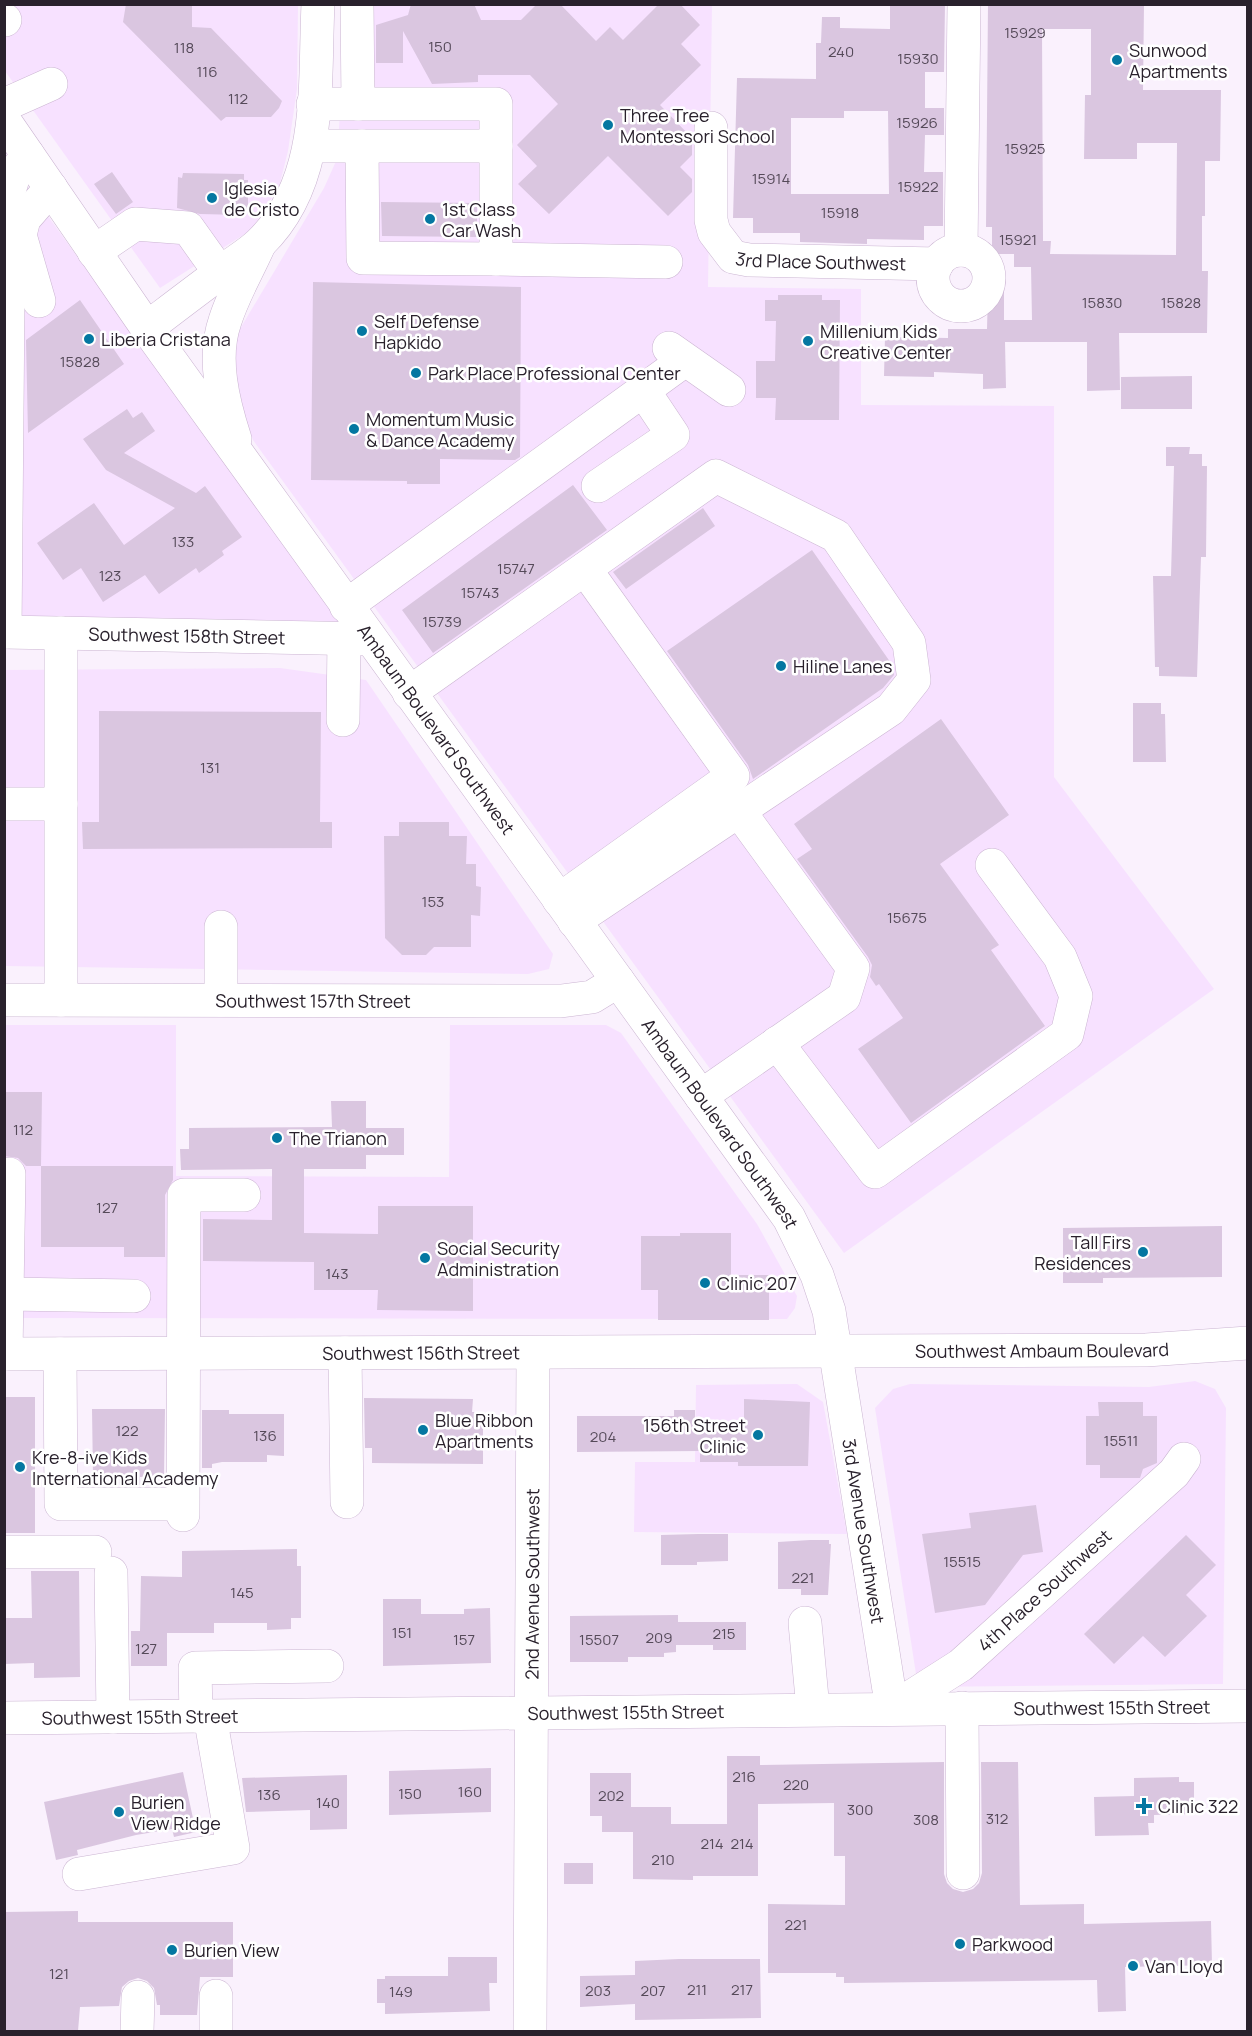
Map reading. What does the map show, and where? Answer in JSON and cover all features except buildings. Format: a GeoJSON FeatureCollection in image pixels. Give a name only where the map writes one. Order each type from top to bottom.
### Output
{"type":"FeatureCollection","features":[{"type":"Feature","properties":{"kind":"street"},"geometry":{"type":"LineString","coordinates":[[147,328],[259,244],[278,224],[292,201],[303,176],[310,146],[318,4]]}},
{"type":"Feature","properties":{"kind":"street"},"geometry":{"type":"LineString","coordinates":[[357,4],[358,104]]}},
{"type":"Feature","properties":{"kind":"street","name":"3rd Place Southwest"},"geometry":{"type":"LineString","coordinates":[[711,128],[711,220],[714,232],[733,257],[749,260],[949,257],[964,4]]}},
{"type":"Feature","properties":{"kind":"street"},"geometry":{"type":"LineString","coordinates":[[4,105],[51,84]]}},
{"type":"Feature","properties":{"kind":"street"},"geometry":{"type":"LineString","coordinates":[[313,104],[496,104],[496,259]]}},
{"type":"Feature","properties":{"kind":"street","name":"Ambaum Boulevard Southwest"},"geometry":{"type":"LineString","coordinates":[[4,120],[147,328],[346,606],[357,638],[409,693],[789,1218],[817,1275],[829,1311],[837,1352]]}},
{"type":"Feature","properties":{"kind":"street"},"geometry":{"type":"LineString","coordinates":[[310,146],[496,146]]}},
{"type":"Feature","properties":{"kind":"street"},"geometry":{"type":"LineString","coordinates":[[362,146],[363,258],[666,262]]}},
{"type":"Feature","properties":{"kind":"street"},"geometry":{"type":"LineString","coordinates":[[5,632],[9,191],[15,172],[28,155]]}},
{"type":"Feature","properties":{"kind":"street"},"geometry":{"type":"LineString","coordinates":[[39,301],[20,235],[24,219],[51,188]]}},
{"type":"Feature","properties":{"kind":"street"},"geometry":{"type":"LineString","coordinates":[[94,252],[135,224],[188,228],[220,273]]}},
{"type":"Feature","properties":{"kind":"street"},"geometry":{"type":"LineString","coordinates":[[243,463],[227,413],[219,357],[224,322],[259,244]]}},
{"type":"Feature","properties":{"kind":"street"},"geometry":{"type":"LineString","coordinates":[[346,606],[643,390],[676,353],[729,390]]}},
{"type":"Feature","properties":{"kind":"street"},"geometry":{"type":"LineString","coordinates":[[598,486],[673,435],[643,390]]}},
{"type":"Feature","properties":{"kind":"street"},"geometry":{"type":"LineString","coordinates":[[409,693],[716,476],[836,536],[909,643],[914,680],[891,709],[739,811],[566,910]]}},
{"type":"Feature","properties":{"kind":"street"},"geometry":{"type":"LineString","coordinates":[[566,910],[733,776],[585,569]]}},
{"type":"Feature","properties":{"kind":"street","name":"Southwest 158th Street"},"geometry":{"type":"LineString","coordinates":[[5,632],[357,638]]}},
{"type":"Feature","properties":{"kind":"street"},"geometry":{"type":"LineString","coordinates":[[61,633],[61,1000]]}},
{"type":"Feature","properties":{"kind":"street"},"geometry":{"type":"LineString","coordinates":[[343,720],[357,638]]}},
{"type":"Feature","properties":{"kind":"street"},"geometry":{"type":"LineString","coordinates":[[4,804],[61,804]]}},
{"type":"Feature","properties":{"kind":"street"},"geometry":{"type":"LineString","coordinates":[[701,1095],[844,997],[853,968],[739,811]]}},
{"type":"Feature","properties":{"kind":"street"},"geometry":{"type":"LineString","coordinates":[[777,1043],[875,1172],[1067,1034],[1076,996],[1060,957],[992,865]]}},
{"type":"Feature","properties":{"kind":"street"},"geometry":{"type":"LineString","coordinates":[[221,927],[221,1000]]}},
{"type":"Feature","properties":{"kind":"street","name":"Southwest 157th Street"},"geometry":{"type":"LineString","coordinates":[[4,1000],[561,1001],[592,997],[618,981]]}},
{"type":"Feature","properties":{"kind":"street"},"geometry":{"type":"LineString","coordinates":[[5,1354],[9,1174]]}},
{"type":"Feature","properties":{"kind":"street"},"geometry":{"type":"LineString","coordinates":[[60,1354],[61,1504],[175,1509],[184,1354],[184,1195],[244,1195]]}},
{"type":"Feature","properties":{"kind":"street"},"geometry":{"type":"LineString","coordinates":[[7,1294],[134,1296]]}},
{"type":"Feature","properties":{"kind":"street","name":"Southwest Ambaum Boulevard"},"geometry":{"type":"LineString","coordinates":[[837,1352],[1146,1350],[1248,1343]]}},
{"type":"Feature","properties":{"kind":"street","name":"Southwest 156th Street"},"geometry":{"type":"LineString","coordinates":[[5,1354],[837,1352]]}},
{"type":"Feature","properties":{"kind":"street","name":"3rd Avenue Southwest"},"geometry":{"type":"LineString","coordinates":[[837,1352],[892,1709]]}},
{"type":"Feature","properties":{"kind":"street"},"geometry":{"type":"LineString","coordinates":[[345,1353],[347,1502]]}},
{"type":"Feature","properties":{"kind":"street","name":"2nd Avenue Southwest"},"geometry":{"type":"LineString","coordinates":[[530,2031],[533,1713],[532,1353]]}},
{"type":"Feature","properties":{"kind":"street","name":"4th Place Southwest"},"geometry":{"type":"LineString","coordinates":[[892,1709],[961,1665],[1174,1473],[1184,1459]]}},
{"type":"Feature","properties":{"kind":"street"},"geometry":{"type":"LineString","coordinates":[[4,1552],[103,1562],[113,1717]]}},
{"type":"Feature","properties":{"kind":"street"},"geometry":{"type":"LineString","coordinates":[[805,1623],[813,1710]]}},
{"type":"Feature","properties":{"kind":"street"},"geometry":{"type":"LineString","coordinates":[[79,1874],[233,1848],[203,1716],[195,1668],[327,1666]]}},
{"type":"Feature","properties":{"kind":"street","name":"Southwest 155th Street"},"geometry":{"type":"LineString","coordinates":[[4,1718],[1248,1706]]}},
{"type":"Feature","properties":{"kind":"street"},"geometry":{"type":"LineString","coordinates":[[962,1708],[963,1872]]}},
{"type":"Feature","properties":{"kind":"street"},"geometry":{"type":"LineString","coordinates":[[216,1996],[216,2031]]}},
{"type":"Feature","properties":{"kind":"street"},"geometry":{"type":"LineString","coordinates":[[137,2031],[138,1997]]}},
{"type":"Feature","properties":{"kind":"shaded area"},"geometry":{"type":"Polygon","coordinates":[[[4,5],[298,5],[297,89],[288,151],[279,187],[251,230],[160,288],[5,71],[4,5]]]}},
{"type":"Feature","properties":{"kind":"shaded area"},"geometry":{"type":"Polygon","coordinates":[[[347,5],[712,5],[708,287],[861,289],[861,405],[1054,406],[1054,777],[1214,989],[844,1253],[253,440],[238,408],[234,339],[324,188],[337,159],[347,5]]]}},
{"type":"Feature","properties":{"kind":"shaded area"},"geometry":{"type":"Polygon","coordinates":[[[5,156],[341,625],[5,619],[5,156]]]}},
{"type":"Feature","properties":{"kind":"shaded area"},"geometry":{"type":"Polygon","coordinates":[[[280,668],[366,680],[553,954],[549,969],[528,974],[5,966],[5,670],[280,668]]]}},
{"type":"Feature","properties":{"kind":"shaded area"},"geometry":{"type":"Polygon","coordinates":[[[5,1025],[176,1025],[176,1176],[449,1177],[450,1025],[606,1025],[621,1033],[757,1224],[797,1296],[795,1308],[787,1319],[5,1318],[5,1025]]]}},
{"type":"Feature","properties":{"kind":"shaded area"},"geometry":{"type":"Polygon","coordinates":[[[1195,1381],[1215,1389],[1226,1408],[1223,1684],[918,1687],[875,1408],[893,1389],[910,1384],[1149,1387],[1195,1381]]]}},
{"type":"Feature","properties":{"kind":"shaded area"},"geometry":{"type":"Polygon","coordinates":[[[797,1384],[823,1402],[847,1534],[634,1532],[635,1462],[695,1462],[696,1385],[797,1384]]]}},
{"type":"Feature","properties":{"kind":"place","name":"Sunwood Apartments"},"geometry":{"type":"Point","coordinates":[1117,60]}},
{"type":"Feature","properties":{"kind":"place","name":"Three Tree Montessori School"},"geometry":{"type":"Point","coordinates":[608,125]}},
{"type":"Feature","properties":{"kind":"place","name":"Iglesia de Cristo"},"geometry":{"type":"Point","coordinates":[212,198]}},
{"type":"Feature","properties":{"kind":"place","name":"1st Class Car Wash"},"geometry":{"type":"Point","coordinates":[430,219]}},
{"type":"Feature","properties":{"kind":"place","name":"Self Defense Hapkido"},"geometry":{"type":"Point","coordinates":[362,331]}},
{"type":"Feature","properties":{"kind":"place","name":"Liberia Cristana"},"geometry":{"type":"Point","coordinates":[89,339]}},
{"type":"Feature","properties":{"kind":"place","name":"Millenium Kids Creative Center"},"geometry":{"type":"Point","coordinates":[808,341]}},
{"type":"Feature","properties":{"kind":"place","name":"Park Place Professional Center"},"geometry":{"type":"Point","coordinates":[416,373]}},
{"type":"Feature","properties":{"kind":"place","name":"Momentum Music & Dance Academy"},"geometry":{"type":"Point","coordinates":[354,429]}},
{"type":"Feature","properties":{"kind":"place","name":"Hiline Lanes"},"geometry":{"type":"Point","coordinates":[781,666]}},
{"type":"Feature","properties":{"kind":"place","name":"The Trianon"},"geometry":{"type":"Point","coordinates":[277,1138]}},
{"type":"Feature","properties":{"kind":"place","name":"Tall Firs Residences"},"geometry":{"type":"Point","coordinates":[1143,1252]}},
{"type":"Feature","properties":{"kind":"place","name":"Social Security Administration"},"geometry":{"type":"Point","coordinates":[425,1258]}},
{"type":"Feature","properties":{"kind":"place","name":"Clinic 207"},"geometry":{"type":"Point","coordinates":[705,1283]}},
{"type":"Feature","properties":{"kind":"place","name":"Blue Ribbon Apartments"},"geometry":{"type":"Point","coordinates":[423,1430]}},
{"type":"Feature","properties":{"kind":"place","name":"156th Street Clinic"},"geometry":{"type":"Point","coordinates":[758,1435]}},
{"type":"Feature","properties":{"kind":"place","name":"Kre-8-ive Kids International Academy"},"geometry":{"type":"Point","coordinates":[20,1467]}},
{"type":"Feature","properties":{"kind":"place","name":"Clinic 322"},"geometry":{"type":"Point","coordinates":[1144,1806]}},
{"type":"Feature","properties":{"kind":"place","name":"Burien View Ridge"},"geometry":{"type":"Point","coordinates":[119,1812]}},
{"type":"Feature","properties":{"kind":"place","name":"Parkwood"},"geometry":{"type":"Point","coordinates":[960,1944]}},
{"type":"Feature","properties":{"kind":"place","name":"Burien View"},"geometry":{"type":"Point","coordinates":[172,1950]}},
{"type":"Feature","properties":{"kind":"place","name":"Van Lloyd"},"geometry":{"type":"Point","coordinates":[1133,1966]}}]}
